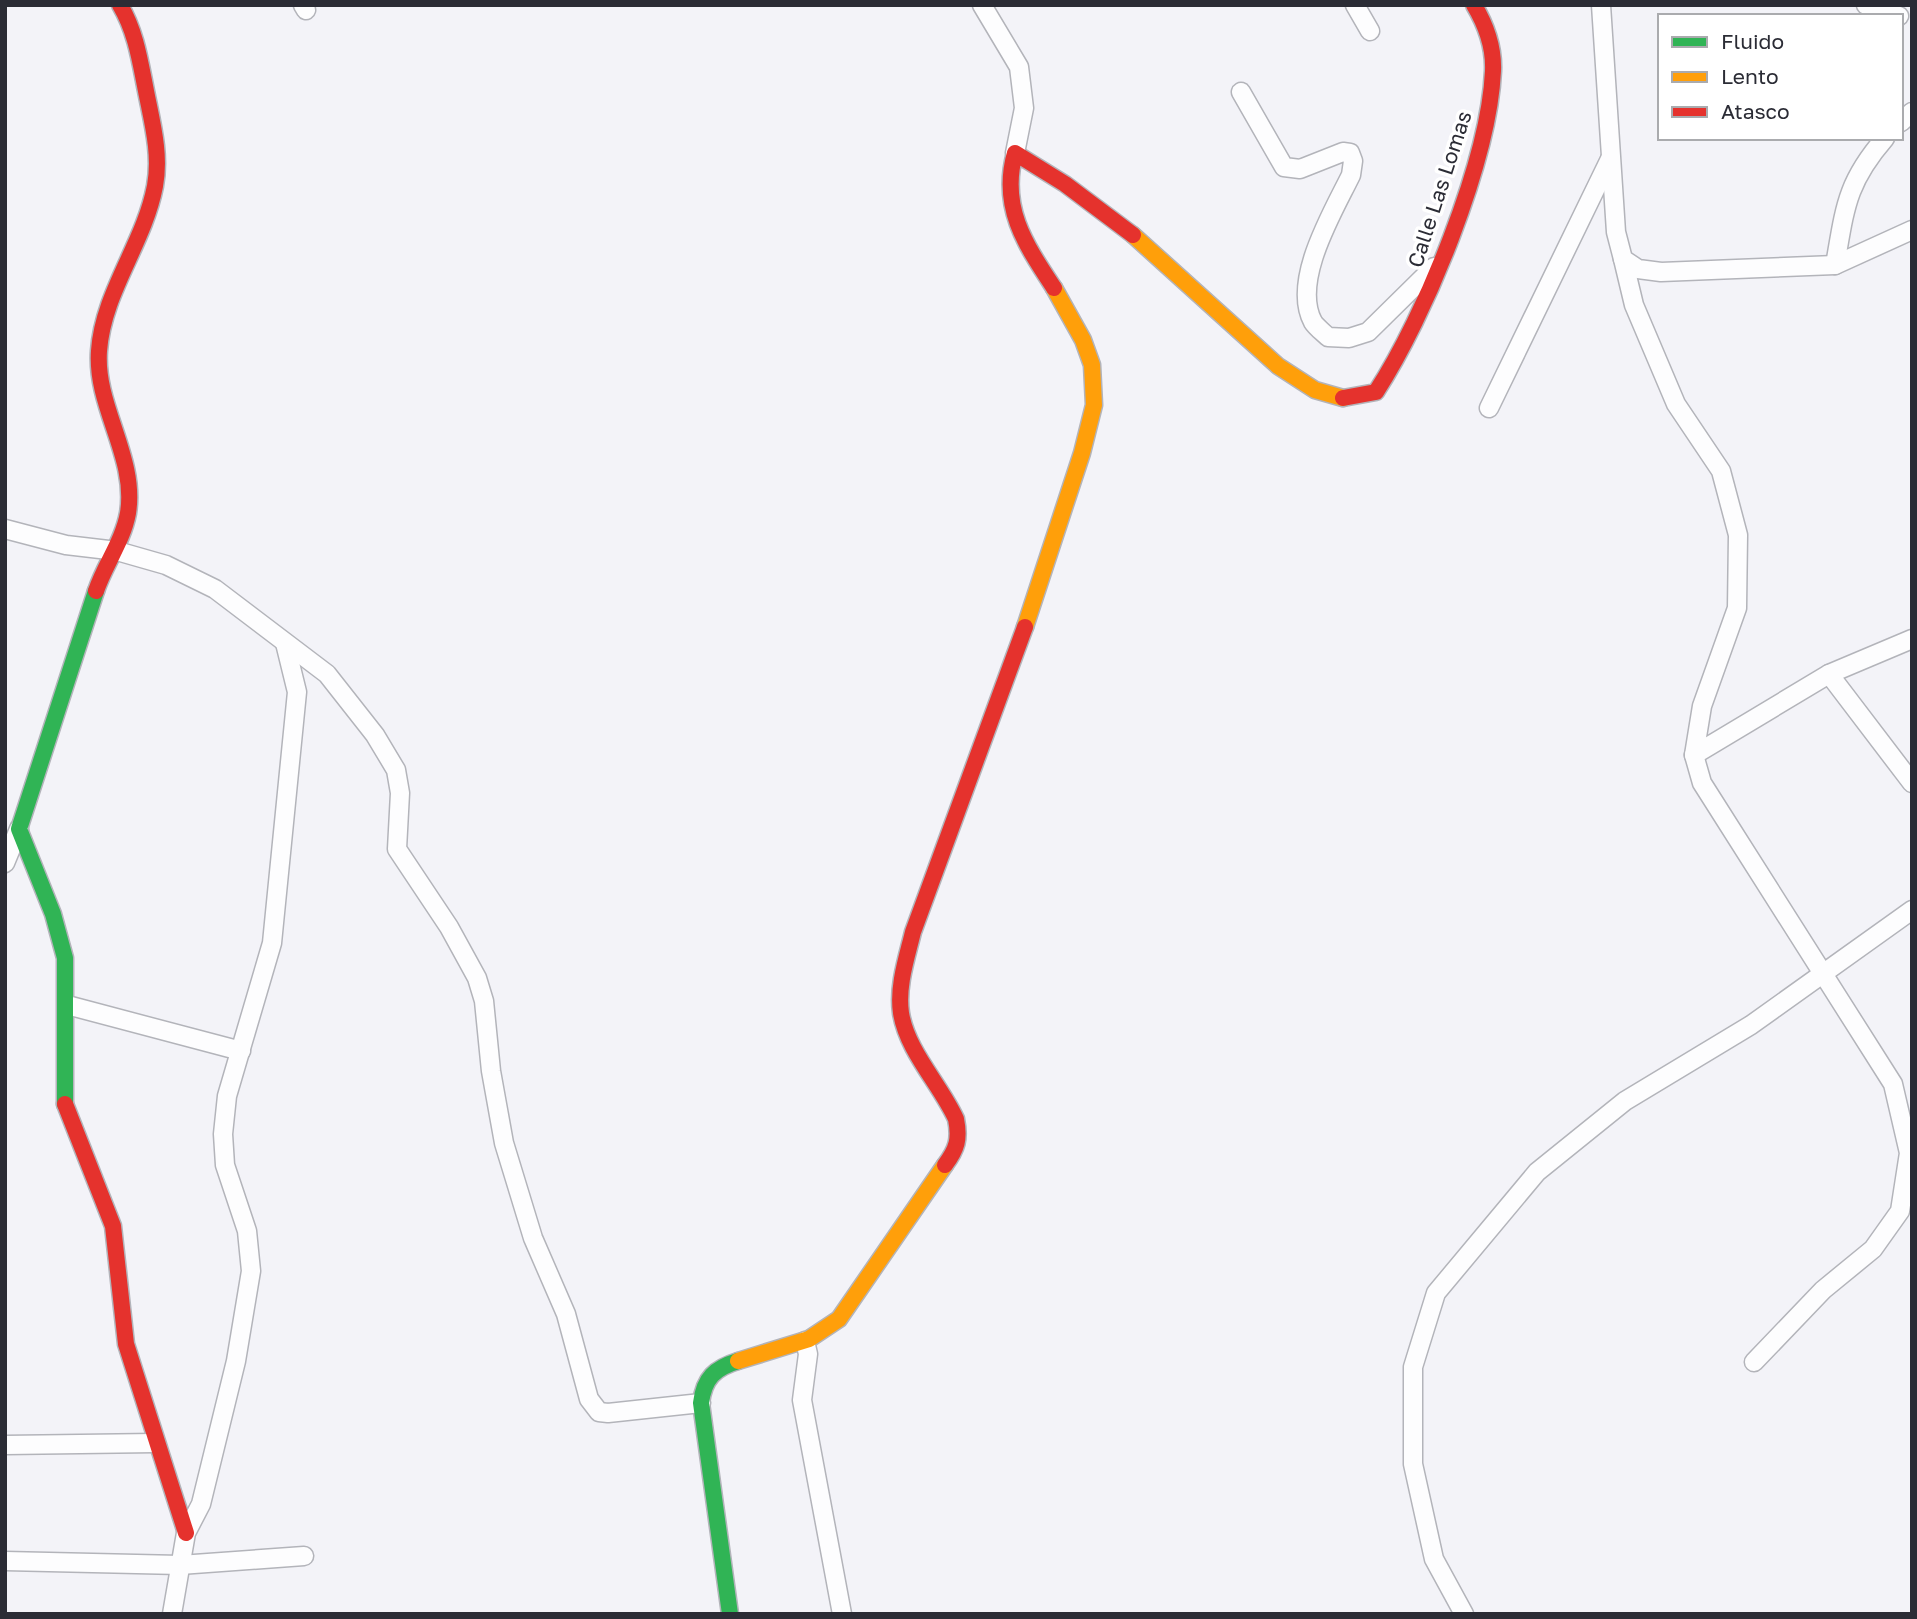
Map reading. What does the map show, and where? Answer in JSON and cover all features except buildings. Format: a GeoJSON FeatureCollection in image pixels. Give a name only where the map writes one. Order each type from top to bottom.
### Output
{"type":"FeatureCollection","features":[{"type":"Feature","properties":{"kind":"street"},"geometry":{"type":"LineString","coordinates":[[5,863],[19,830],[102,573],[117,551],[130,516],[129,480],[100,379],[99,351],[104,320],[138,240],[156,184],[154,134],[141,62],[120,5]]}},
{"type":"Feature","properties":{"kind":"street"},"geometry":{"type":"LineString","coordinates":[[730,1614],[701,1403],[703,1388],[710,1375],[723,1365],[806,1341],[824,1332],[839,1319],[960,1143],[962,1135],[956,1116],[918,1055],[905,1026],[901,1013],[905,965],[913,932],[1043,575],[1087,432],[1095,391],[1086,349],[1068,311],[1018,225],[1009,198],[1024,108],[1019,67],[982,5]]}},
{"type":"Feature","properties":{"kind":"street"},"geometry":{"type":"LineString","coordinates":[[1355,5],[1370,32]]}},
{"type":"Feature","properties":{"kind":"street","name":"Calle Las Lomas"},"geometry":{"type":"LineString","coordinates":[[1015,153],[1056,177],[1130,232],[1266,354],[1304,384],[1351,400],[1376,392],[1385,381],[1440,262],[1478,144],[1493,74],[1492,44],[1474,5]]}},
{"type":"Feature","properties":{"kind":"street"},"geometry":{"type":"LineString","coordinates":[[1601,5],[1616,232],[1634,306],[1676,404],[1721,471],[1738,536],[1737,608],[1702,706],[1694,755],[1703,783],[1894,1084],[1909,1140],[1900,1211],[1873,1249],[1823,1290],[1754,1362]]}},
{"type":"Feature","properties":{"kind":"street"},"geometry":{"type":"LineString","coordinates":[[1866,5],[1894,14]]}},
{"type":"Feature","properties":{"kind":"street"},"geometry":{"type":"LineString","coordinates":[[1241,92],[1284,167],[1300,169],[1343,152],[1350,153],[1353,161],[1351,175],[1310,270],[1307,296],[1313,322],[1328,337],[1349,338],[1368,332],[1440,262]]}},
{"type":"Feature","properties":{"kind":"street"},"geometry":{"type":"LineString","coordinates":[[1835,265],[1848,192],[1856,174],[1883,140]]}},
{"type":"Feature","properties":{"kind":"street"},"geometry":{"type":"LineString","coordinates":[[1489,408],[1612,156]]}},
{"type":"Feature","properties":{"kind":"street"},"geometry":{"type":"LineString","coordinates":[[1623,259],[1638,269],[1661,272],[1835,265],[1912,230]]}},
{"type":"Feature","properties":{"kind":"street"},"geometry":{"type":"LineString","coordinates":[[5,530],[66,545],[117,551],[166,565],[215,589],[327,674],[375,735],[396,770],[400,793],[397,849],[449,927],[477,978],[484,1001],[491,1071],[504,1143],[533,1238],[565,1314],[589,1399],[599,1412],[608,1413],[701,1403]]}},
{"type":"Feature","properties":{"kind":"street"},"geometry":{"type":"LineString","coordinates":[[1694,755],[1829,674],[1912,639]]}},
{"type":"Feature","properties":{"kind":"street"},"geometry":{"type":"LineString","coordinates":[[172,1614],[186,1533],[201,1504],[236,1361],[251,1271],[247,1231],[225,1165],[223,1134],[227,1096],[272,943],[284,801],[294,746],[297,692],[285,643]]}},
{"type":"Feature","properties":{"kind":"street"},"geometry":{"type":"LineString","coordinates":[[1829,674],[1912,783]]}},
{"type":"Feature","properties":{"kind":"street"},"geometry":{"type":"LineString","coordinates":[[19,830],[52,914],[65,958],[65,1108],[113,1226],[126,1344],[155,1443],[186,1533]]}},
{"type":"Feature","properties":{"kind":"street"},"geometry":{"type":"LineString","coordinates":[[1464,1614],[1434,1559],[1413,1464],[1413,1367],[1436,1293],[1537,1172],[1625,1101],[1751,1025],[1912,911]]}},
{"type":"Feature","properties":{"kind":"street"},"geometry":{"type":"LineString","coordinates":[[67,1005],[240,1051]]}},
{"type":"Feature","properties":{"kind":"street"},"geometry":{"type":"LineString","coordinates":[[806,1341],[808,1354],[802,1400],[842,1614]]}},
{"type":"Feature","properties":{"kind":"street"},"geometry":{"type":"LineString","coordinates":[[5,1445],[155,1443]]}},
{"type":"Feature","properties":{"kind":"street"},"geometry":{"type":"LineString","coordinates":[[5,1561],[180,1565],[304,1556]]}},
{"type":"Feature","properties":{"kind":"traffic: fast"},"geometry":{"type":"LineString","coordinates":[[65,1104],[65,958],[53,914],[19,829],[96,591]]}},
{"type":"Feature","properties":{"kind":"traffic: fast"},"geometry":{"type":"LineString","coordinates":[[730,1614],[701,1403],[705,1387],[712,1375],[738,1361]]}},
{"type":"Feature","properties":{"kind":"traffic: slow"},"geometry":{"type":"LineString","coordinates":[[1133,235],[1278,366],[1315,390],[1343,398]]}},
{"type":"Feature","properties":{"kind":"traffic: slow"},"geometry":{"type":"LineString","coordinates":[[1025,627],[1082,453],[1094,405],[1092,365],[1083,340],[1054,288]]}},
{"type":"Feature","properties":{"kind":"traffic: slow"},"geometry":{"type":"LineString","coordinates":[[738,1361],[809,1339],[839,1319],[945,1165]]}},
{"type":"Feature","properties":{"kind":"traffic: jam"},"geometry":{"type":"LineString","coordinates":[[96,591],[126,523],[129,492],[127,472],[99,372],[102,329],[108,308],[150,207],[157,174],[155,138],[139,58],[134,36],[120,5]]}},
{"type":"Feature","properties":{"kind":"traffic: jam"},"geometry":{"type":"LineString","coordinates":[[1343,398],[1376,392],[1414,323],[1467,192],[1489,108],[1493,71],[1488,37],[1474,5]]}},
{"type":"Feature","properties":{"kind":"traffic: jam"},"geometry":{"type":"LineString","coordinates":[[1054,288],[1025,240],[1013,208],[1011,172],[1015,153],[1065,184],[1133,235]]}},
{"type":"Feature","properties":{"kind":"traffic: jam"},"geometry":{"type":"LineString","coordinates":[[945,1165],[956,1144],[956,1119],[904,1027],[900,1003],[901,982],[913,932],[1025,627]]}},
{"type":"Feature","properties":{"kind":"traffic: jam"},"geometry":{"type":"LineString","coordinates":[[65,1104],[113,1226],[126,1344],[186,1533]]}}]}
